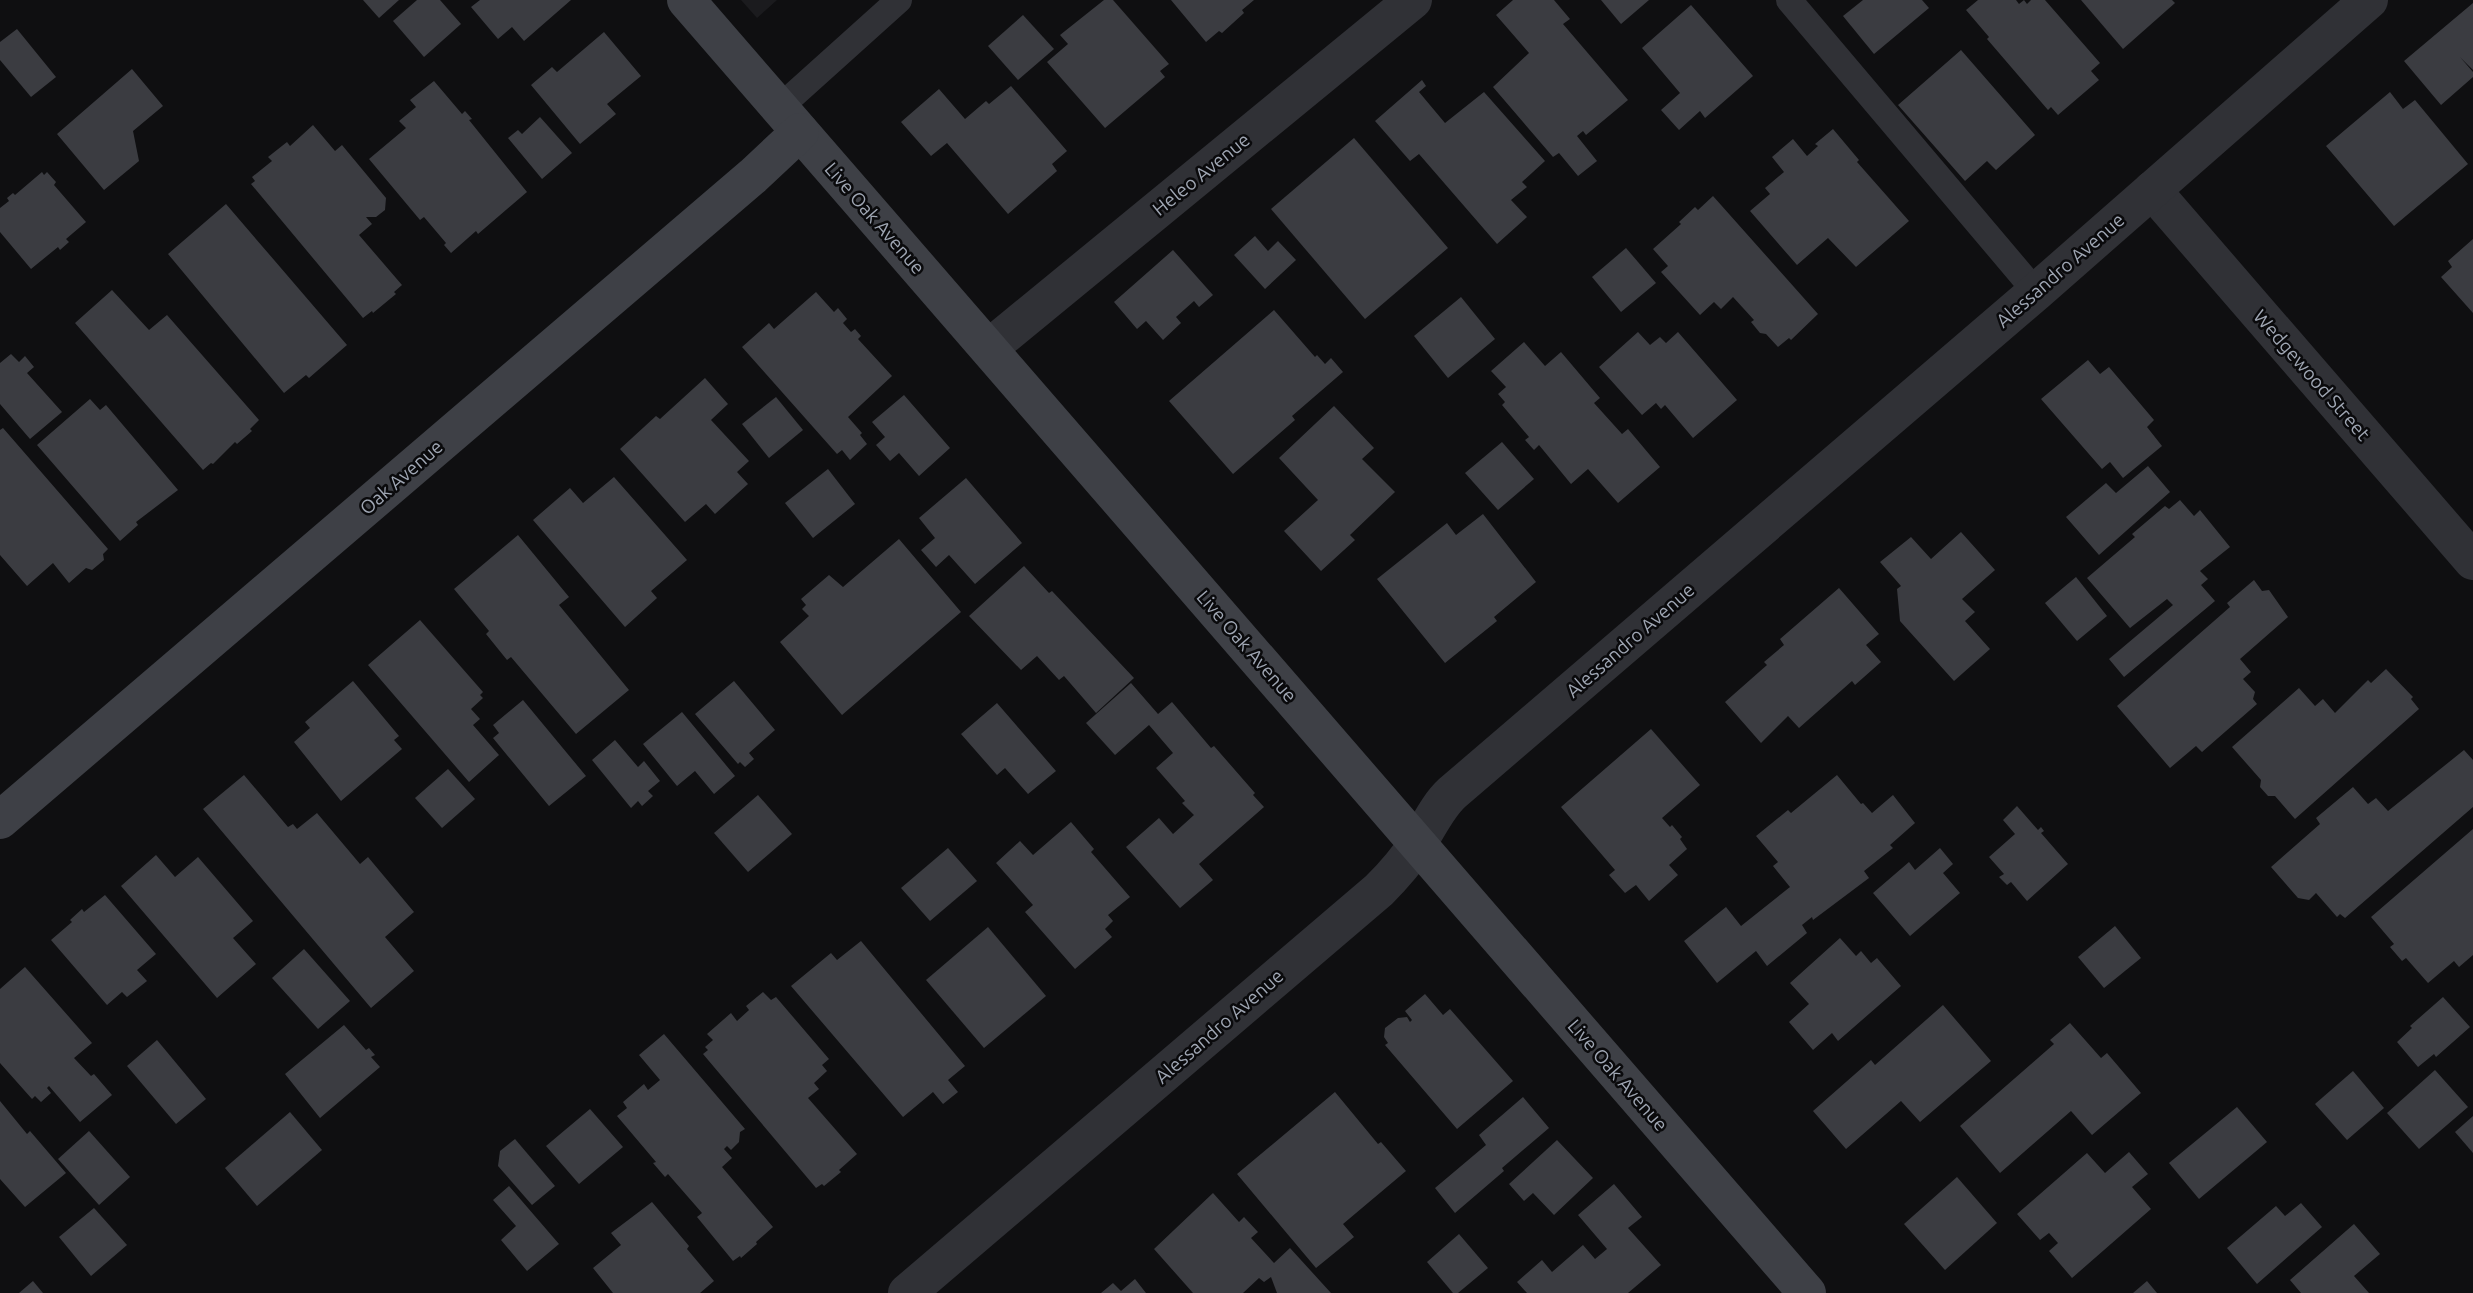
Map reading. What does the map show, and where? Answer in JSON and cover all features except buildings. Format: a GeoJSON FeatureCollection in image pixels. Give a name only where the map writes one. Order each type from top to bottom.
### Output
{"type":"FeatureCollection","features":[{"type":"Feature","properties":{"kind":"street","name":"Live Oak Avenue"},"geometry":{"type":"LineString","coordinates":[[686,0],[1807,1293]]}},
{"type":"Feature","properties":{"kind":"street","name":"Heleo Avenue"},"geometry":{"type":"LineString","coordinates":[[989,348],[1413,0]]}},
{"type":"Feature","properties":{"kind":"street","name":"Alessandro Avenue"},"geometry":{"type":"LineString","coordinates":[[906,1293],[1379,890],[1417,845],[1443,801],[1452,793],[2036,292],[2369,0]]}},
{"type":"Feature","properties":{"kind":"street","name":"Oak Avenue"},"geometry":{"type":"LineString","coordinates":[[0,820],[753,176],[790,120]]}},
{"type":"Feature","properties":{"kind":"street","name":"Wedgewood Street"},"geometry":{"type":"LineString","coordinates":[[2152,190],[2473,561]]}},
{"type":"Feature","properties":{"kind":"lane"},"geometry":{"type":"LineString","coordinates":[[790,120],[899,0]]}},
{"type":"Feature","properties":{"kind":"lane"},"geometry":{"type":"LineString","coordinates":[[1789,0],[2036,292]]}},
{"type":"Feature","properties":{"kind":"shaded area"},"geometry":{"type":"Polygon","coordinates":[[[741,0],[777,0],[757,18],[741,0]]]}}]}
